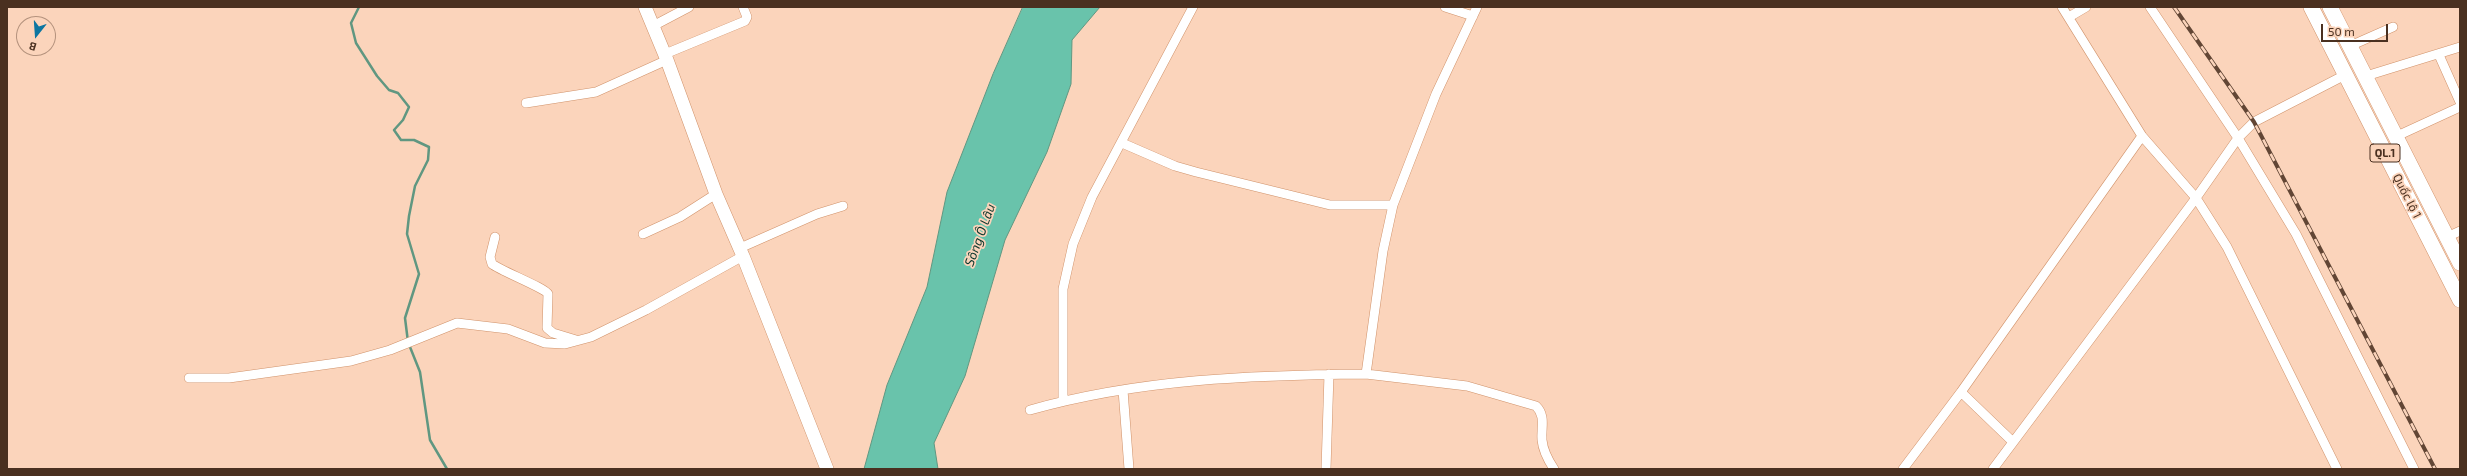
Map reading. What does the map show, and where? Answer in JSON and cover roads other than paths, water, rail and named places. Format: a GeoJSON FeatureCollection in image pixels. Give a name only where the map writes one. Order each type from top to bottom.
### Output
{"type":"FeatureCollection","features":[{"type":"Feature","properties":{"kind":"highway","name":"Quốc lộ 1"},"geometry":{"type":"LineString","coordinates":[[2311,7],[2460,300]]}},
{"type":"Feature","properties":{"kind":"highway","name":"Quốc lộ 1"},"geometry":{"type":"LineString","coordinates":[[2330,7],[2397,136],[2453,234],[2460,263]]}},
{"type":"Feature","properties":{"kind":"main road"},"geometry":{"type":"LineString","coordinates":[[645,7],[666,57],[716,194],[742,252],[827,469]]}},
{"type":"Feature","properties":{"kind":"street"},"geometry":{"type":"LineString","coordinates":[[653,26],[689,7]]}},
{"type":"Feature","properties":{"kind":"street"},"geometry":{"type":"LineString","coordinates":[[526,103],[596,92],[666,57],[746,21],[747,16],[743,7]]}},
{"type":"Feature","properties":{"kind":"street"},"geometry":{"type":"LineString","coordinates":[[1063,400],[1062,308],[1066,268],[1081,221],[1092,197],[1193,7]]}},
{"type":"Feature","properties":{"kind":"street"},"geometry":{"type":"LineString","coordinates":[[1366,374],[1383,251],[1393,205],[1436,94],[1475,11],[1445,7]]}},
{"type":"Feature","properties":{"kind":"street"},"geometry":{"type":"LineString","coordinates":[[2062,7],[2142,136],[2196,198],[2227,248],[2337,469]]}},
{"type":"Feature","properties":{"kind":"street"},"geometry":{"type":"LineString","coordinates":[[2069,17],[2086,7]]}},
{"type":"Feature","properties":{"kind":"street"},"geometry":{"type":"LineString","coordinates":[[2150,7],[2238,138],[2296,234],[2414,469]]}},
{"type":"Feature","properties":{"kind":"street"},"geometry":{"type":"LineString","coordinates":[[2350,46],[2393,28]]}},
{"type":"Feature","properties":{"kind":"street"},"geometry":{"type":"LineString","coordinates":[[2366,76],[2439,55],[2460,47]]}},
{"type":"Feature","properties":{"kind":"street"},"geometry":{"type":"LineString","coordinates":[[2439,55],[2460,102]]}},
{"type":"Feature","properties":{"kind":"street"},"geometry":{"type":"LineString","coordinates":[[1993,469],[2196,198],[2238,138],[2254,122],[2345,74]]}},
{"type":"Feature","properties":{"kind":"street"},"geometry":{"type":"LineString","coordinates":[[2397,136],[2460,107]]}},
{"type":"Feature","properties":{"kind":"street"},"geometry":{"type":"LineString","coordinates":[[1903,469],[1961,392],[2142,136]]}},
{"type":"Feature","properties":{"kind":"street"},"geometry":{"type":"LineString","coordinates":[[1122,143],[1189,170],[1330,205],[1393,205]]}},
{"type":"Feature","properties":{"kind":"street"},"geometry":{"type":"LineString","coordinates":[[643,234],[680,217],[716,194]]}},
{"type":"Feature","properties":{"kind":"street"},"geometry":{"type":"LineString","coordinates":[[189,378],[229,378],[351,361],[390,350],[457,323],[508,329],[545,343],[564,344],[578,341],[646,310],[742,252],[812,216],[843,206]]}},
{"type":"Feature","properties":{"kind":"street"},"geometry":{"type":"LineString","coordinates":[[495,237],[490,257],[492,264],[527,283],[545,290],[548,294],[547,328],[553,333],[578,341]]}},
{"type":"Feature","properties":{"kind":"street"},"geometry":{"type":"LineString","coordinates":[[1326,469],[1329,374]]}},
{"type":"Feature","properties":{"kind":"street"},"geometry":{"type":"LineString","coordinates":[[1030,410],[1063,400],[1123,390],[1229,377],[1366,374],[1467,386],[1536,406],[1543,418],[1542,438],[1544,450],[1554,469]]}},
{"type":"Feature","properties":{"kind":"street"},"geometry":{"type":"LineString","coordinates":[[1123,390],[1129,469]]}},
{"type":"Feature","properties":{"kind":"street"},"geometry":{"type":"LineString","coordinates":[[1961,392],[2013,442]]}},
{"type":"Feature","properties":{"kind":"water","name":"Sông Ô Lâu"},"geometry":{"type":"Polygon","coordinates":[[[1023,7],[1100,7],[1072,40],[1071,84],[1047,152],[1005,240],[965,376],[934,443],[938,469],[864,469],[887,385],[927,287],[947,192],[993,74],[1023,7]]]}},
{"type":"Feature","properties":{"kind":"waterway"},"geometry":{"type":"LineString","coordinates":[[359,7],[351,23],[356,43],[377,76],[389,90],[398,93],[409,107],[403,120],[394,130],[401,140],[414,140],[429,147],[428,160],[415,186],[409,216],[407,234],[419,274],[405,318],[408,342],[420,372],[430,440],[447,469]]}},
{"type":"Feature","properties":{"kind":"railway"},"geometry":{"type":"LineString","coordinates":[[2174,7],[2254,122],[2435,469]]}}]}
